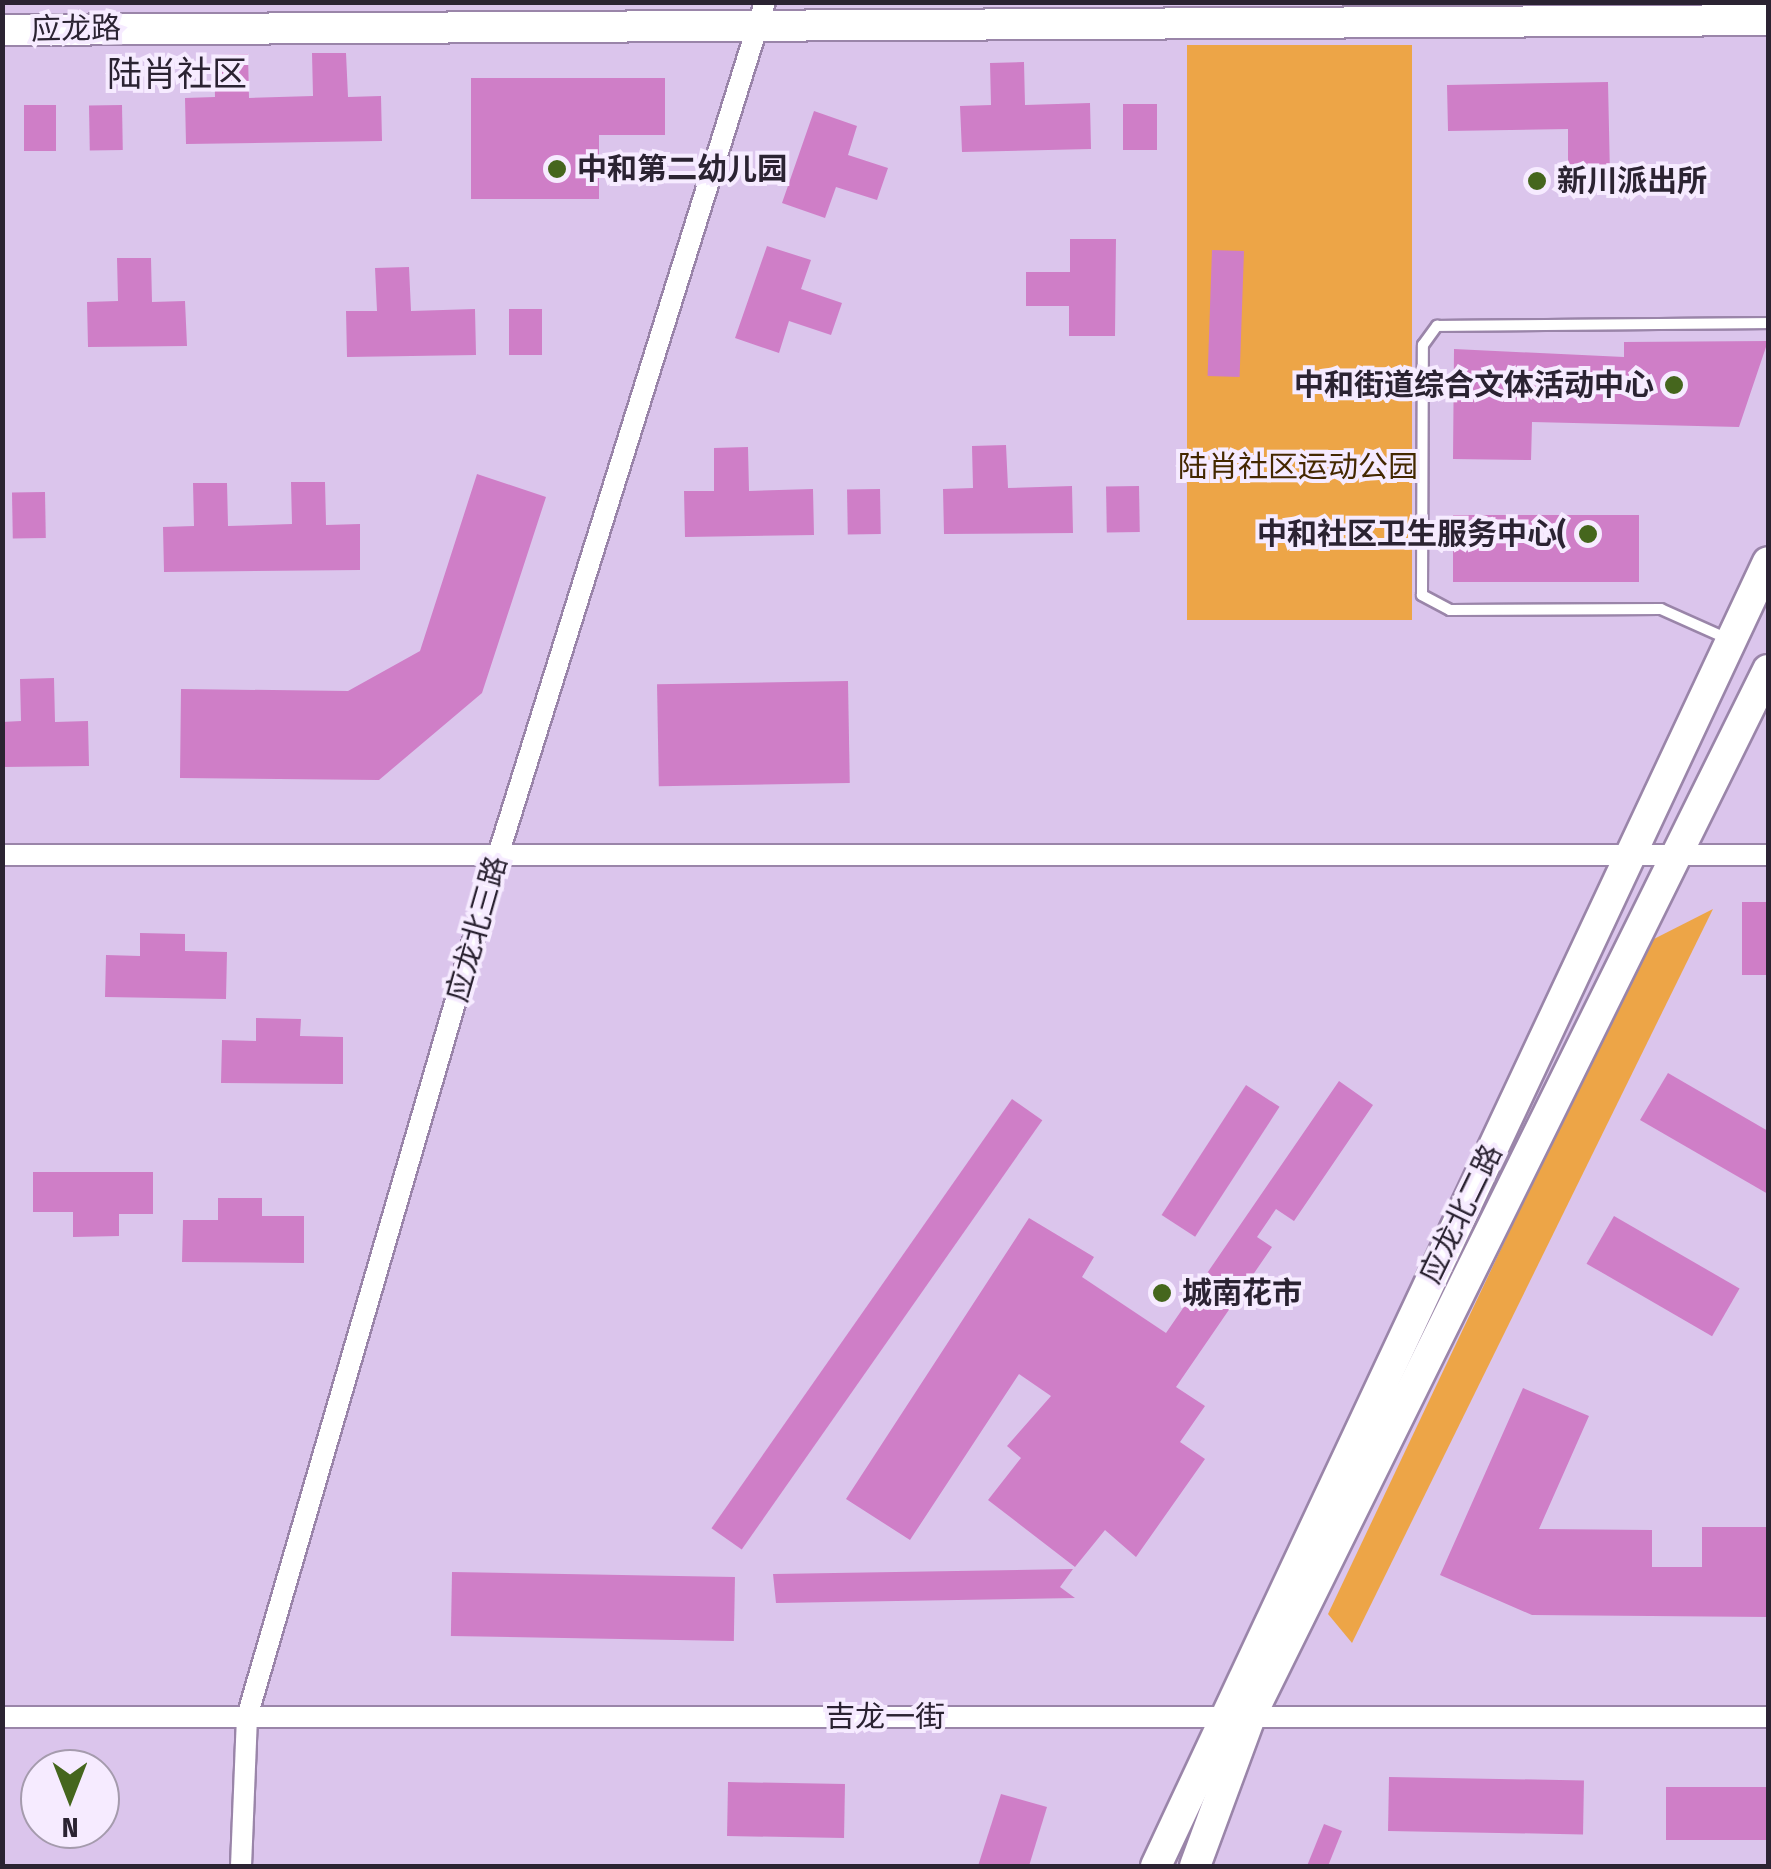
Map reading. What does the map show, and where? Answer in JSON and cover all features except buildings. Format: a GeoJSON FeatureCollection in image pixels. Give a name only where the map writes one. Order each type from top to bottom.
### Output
{"type":"FeatureCollection","features":[{"type":"Feature","properties":{"kind":"main road","name":"应龙路"},"geometry":{"type":"LineString","coordinates":[[2,30],[765,13],[1768,20]]}},
{"type":"Feature","properties":{"kind":"main road","name":"应龙北二路"},"geometry":{"type":"LineString","coordinates":[[1195,1866],[1235,1717],[1768,562]]}},
{"type":"Feature","properties":{"kind":"main road","name":"应龙北二路"},"geometry":{"type":"LineString","coordinates":[[1156,1866],[1682,856],[1768,670]]}},
{"type":"Feature","properties":{"kind":"street","name":"应龙北三路"},"geometry":{"type":"LineString","coordinates":[[241,1866],[247,1717],[499,852],[765,13]]}},
{"type":"Feature","properties":{"kind":"street"},"geometry":{"type":"LineString","coordinates":[[2,854],[1768,856]]}},
{"type":"Feature","properties":{"kind":"street","name":"吉龙一街"},"geometry":{"type":"LineString","coordinates":[[2,1717],[1768,1717]]}},
{"type":"Feature","properties":{"kind":"lane"},"geometry":{"type":"LineString","coordinates":[[1733,642],[1661,609],[1450,610],[1422,595],[1423,346],[1437,326],[1768,324]]}},
{"type":"Feature","properties":{"kind":"green space","name":"陆肖社区运动公园"},"geometry":{"type":"Polygon","coordinates":[[[1187,45],[1412,45],[1412,620],[1187,620],[1187,45]]]}},
{"type":"Feature","properties":{"kind":"green space"},"geometry":{"type":"Polygon","coordinates":[[[1713,909],[1352,1643],[1328,1614],[1646,943],[1713,909]]]}},
{"type":"Feature","properties":{"kind":"place","name":"中和第二幼儿园"},"geometry":{"type":"Point","coordinates":[557,169]}},
{"type":"Feature","properties":{"kind":"place","name":"新川派出所"},"geometry":{"type":"Point","coordinates":[1537,181]}},
{"type":"Feature","properties":{"kind":"place","name":"中和街道综合文体活动中心"},"geometry":{"type":"Point","coordinates":[1674,385]}},
{"type":"Feature","properties":{"kind":"place","name":"中和社区卫生服务中心("},"geometry":{"type":"Point","coordinates":[1588,534]}},
{"type":"Feature","properties":{"kind":"place","name":"城南花市"},"geometry":{"type":"Point","coordinates":[1162,1293]}},
{"type":"Feature","properties":{"kind":"district","name":"陆肖社区"},"geometry":{"type":"Point","coordinates":[177,74]}}]}
